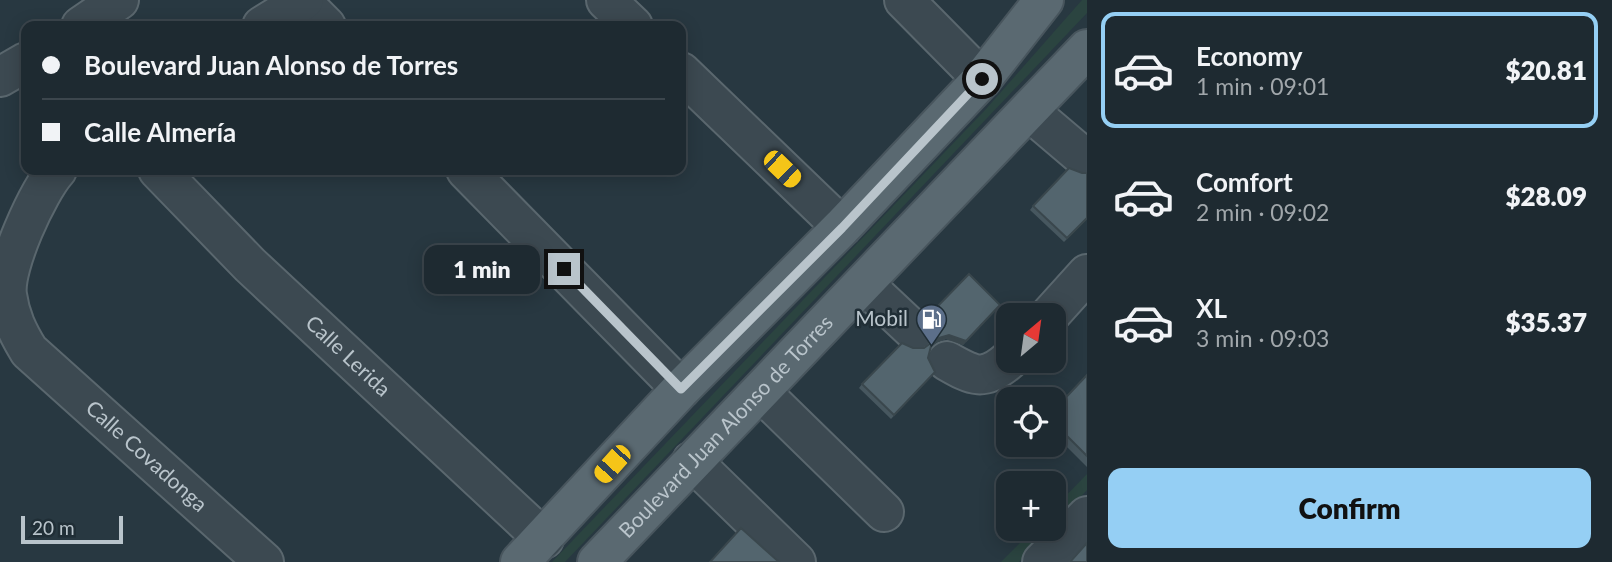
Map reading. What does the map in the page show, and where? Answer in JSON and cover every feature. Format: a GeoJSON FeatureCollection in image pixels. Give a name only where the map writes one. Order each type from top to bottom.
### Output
{"type":"FeatureCollection","features":[{"type":"Feature","properties":{"kind":"main road"},"geometry":{"type":"LineString","coordinates":[[532,550],[681,389],[842,228],[982,79],[1044,0]]}},
{"type":"Feature","properties":{"kind":"main road","name":"Boulevard Juan Alonso de Torres"},"geometry":{"type":"LineString","coordinates":[[597,562],[692,461],[762,393],[1087,49]]}},
{"type":"Feature","properties":{"kind":"street"},"geometry":{"type":"LineString","coordinates":[[88,21],[119,0]]}},
{"type":"Feature","properties":{"kind":"street"},"geometry":{"type":"LineString","coordinates":[[606,0],[628,21]]}},
{"type":"Feature","properties":{"kind":"street"},"geometry":{"type":"LineString","coordinates":[[904,0],[982,79]]}},
{"type":"Feature","properties":{"kind":"street"},"geometry":{"type":"LineString","coordinates":[[276,21],[311,9]]}},
{"type":"Feature","properties":{"kind":"street"},"geometry":{"type":"LineString","coordinates":[[0,77],[21,65]]}},
{"type":"Feature","properties":{"kind":"street"},"geometry":{"type":"LineString","coordinates":[[686,77],[842,228]]}},
{"type":"Feature","properties":{"kind":"street"},"geometry":{"type":"LineString","coordinates":[[1029,111],[1082,156]]}},
{"type":"Feature","properties":{"kind":"street","name":"Calle Covadonga"},"geometry":{"type":"LineString","coordinates":[[52,175],[46,182],[19,238],[6,292],[13,324],[29,351],[264,562]]}},
{"type":"Feature","properties":{"kind":"street","name":"Calle Lerida"},"geometry":{"type":"LineString","coordinates":[[163,175],[532,550]]}},
{"type":"Feature","properties":{"kind":"street"},"geometry":{"type":"LineString","coordinates":[[471,175],[681,389]]}},
{"type":"Feature","properties":{"kind":"street"},"geometry":{"type":"LineString","coordinates":[[1061,303],[1087,274]]}},
{"type":"Feature","properties":{"kind":"street"},"geometry":{"type":"LineString","coordinates":[[865,285],[914,331]]}},
{"type":"Feature","properties":{"kind":"street"},"geometry":{"type":"LineString","coordinates":[[947,360],[971,374],[991,374],[996,370]]}},
{"type":"Feature","properties":{"kind":"street"},"geometry":{"type":"LineString","coordinates":[[762,393],[884,512]]}},
{"type":"Feature","properties":{"kind":"street"},"geometry":{"type":"LineString","coordinates":[[692,461],[796,562]]}},
{"type":"Feature","properties":{"kind":"street"},"geometry":{"type":"LineString","coordinates":[[1042,562],[1087,516]]}},
{"type":"Feature","properties":{"kind":"green space"},"geometry":{"type":"Polygon","coordinates":[[[1082,0],[1087,0],[1087,13],[565,562],[552,562],[986,109],[1082,0]]]}},
{"type":"Feature","properties":{"kind":"green space"},"geometry":{"type":"Polygon","coordinates":[[[1087,474],[1087,490],[1066,512],[1066,496],[1087,474]]]}},
{"type":"Feature","properties":{"kind":"green space"},"geometry":{"type":"Polygon","coordinates":[[[1022,541],[1039,541],[1019,562],[1001,562],[1022,541]]]}},
{"type":"Feature","properties":{"kind":"building"},"geometry":{"type":"Polygon","coordinates":[[[1069,168],[1087,173],[1087,218],[1067,238],[1033,206],[1069,168]]]}},
{"type":"Feature","properties":{"kind":"building","name":"Mobil"},"geometry":{"type":"Polygon","coordinates":[[[969,274],[998,303],[996,309],[966,341],[949,335],[939,338],[931,346],[928,358],[935,372],[894,415],[862,384],[902,343],[913,348],[924,348],[932,342],[938,331],[938,321],[932,312],[969,274]]]}},
{"type":"Feature","properties":{"kind":"building"},"geometry":{"type":"Polygon","coordinates":[[[1087,375],[1087,456],[1066,435],[1066,397],[1087,375]]]}},
{"type":"Feature","properties":{"kind":"building"},"geometry":{"type":"Polygon","coordinates":[[[741,528],[779,562],[710,562],[741,528]]]}},
{"type":"Feature","properties":{"kind":"building"},"geometry":{"type":"Polygon","coordinates":[[[1087,543],[1087,562],[1070,562],[1087,543]]]}},
{"type":"Feature","properties":{"kind":"place","name":"Mobil"},"geometry":{"type":"Point","coordinates":[931,346]}},
{"type":"Feature","properties":{"kind":"route"},"geometry":{"type":"LineString","coordinates":[[564,269],[681,389],[842,228],[982,79]]}}]}
